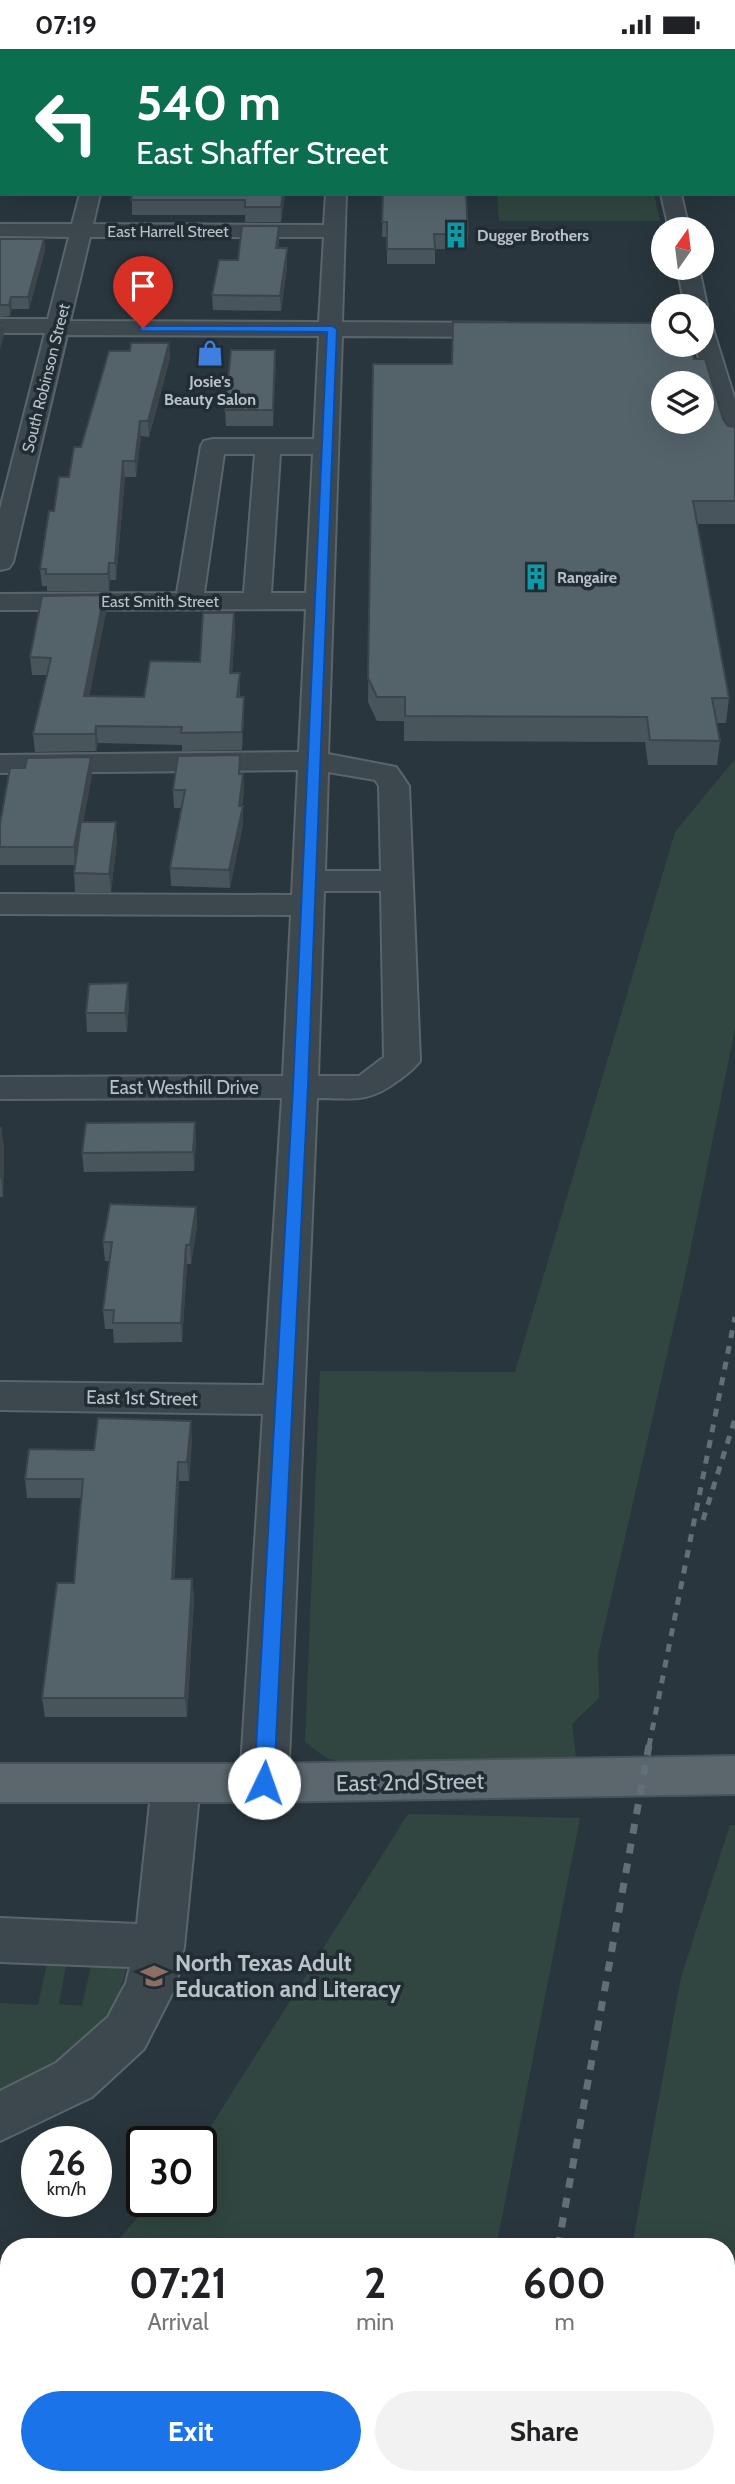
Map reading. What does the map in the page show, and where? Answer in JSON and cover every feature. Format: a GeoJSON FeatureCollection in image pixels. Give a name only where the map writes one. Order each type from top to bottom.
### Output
{"type":"FeatureCollection","features":[{"type":"Feature","properties":{"kind":"main road","name":"East 2nd Street"},"geometry":{"type":"LineString","coordinates":[[0,1783],[176,1784],[735,1775]]}},
{"type":"Feature","properties":{"kind":"street","name":"South Robinson Street"},"geometry":{"type":"LineString","coordinates":[[0,562],[89,196]]}},
{"type":"Feature","properties":{"kind":"street"},"geometry":{"type":"LineString","coordinates":[[264,1783],[300,1087],[336,196]]}},
{"type":"Feature","properties":{"kind":"street"},"geometry":{"type":"LineString","coordinates":[[671,196],[676,217]]}},
{"type":"Feature","properties":{"kind":"street","name":"East Harrell Street"},"geometry":{"type":"LineString","coordinates":[[0,230],[336,231]]}},
{"type":"Feature","properties":{"kind":"street"},"geometry":{"type":"LineString","coordinates":[[0,326],[254,338],[332,329],[525,330]]}},
{"type":"Feature","properties":{"kind":"street"},"geometry":{"type":"LineString","coordinates":[[710,357],[735,440]]}},
{"type":"Feature","properties":{"kind":"street"},"geometry":{"type":"LineString","coordinates":[[4,444],[30,444]]}},
{"type":"Feature","properties":{"kind":"street"},"geometry":{"type":"LineString","coordinates":[[189,601],[213,446],[327,447]]}},
{"type":"Feature","properties":{"kind":"street"},"geometry":{"type":"LineString","coordinates":[[257,601],[268,447]]}},
{"type":"Feature","properties":{"kind":"street","name":"East Smith Street"},"geometry":{"type":"LineString","coordinates":[[0,602],[320,601]]}},
{"type":"Feature","properties":{"kind":"street"},"geometry":{"type":"LineString","coordinates":[[0,764],[314,761],[385,773],[394,786],[397,881],[308,893],[0,904]]}},
{"type":"Feature","properties":{"kind":"street","name":"East Westhill Drive"},"geometry":{"type":"LineString","coordinates":[[0,1089],[367,1087],[402,1061],[397,881]]}},
{"type":"Feature","properties":{"kind":"street","name":"East 1st Street"},"geometry":{"type":"LineString","coordinates":[[0,1396],[284,1400]]}},
{"type":"Feature","properties":{"kind":"street"},"geometry":{"type":"LineString","coordinates":[[0,2117],[74,2080],[127,2033],[151,1986],[159,1947],[176,1784]]}},
{"type":"Feature","properties":{"kind":"street"},"geometry":{"type":"LineString","coordinates":[[0,1940],[159,1947]]}},
{"type":"Feature","properties":{"kind":"green space"},"geometry":{"type":"Polygon","coordinates":[[[497,196],[654,196],[659,217],[651,217],[651,221],[499,221],[497,196]]]}},
{"type":"Feature","properties":{"kind":"green space"},"geometry":{"type":"Polygon","coordinates":[[[735,759],[735,1029],[684,1281],[598,1654],[599,1698],[572,1724],[576,1758],[349,1764],[326,1758],[305,1742],[320,1371],[515,1372],[675,832],[735,759]]]}},
{"type":"Feature","properties":{"kind":"green space"},"geometry":{"type":"Polygon","coordinates":[[[408,1814],[580,1818],[498,2238],[120,2238],[138,2217],[217,2217],[217,2126],[211,2126],[408,1814]]]}},
{"type":"Feature","properties":{"kind":"green space"},"geometry":{"type":"Polygon","coordinates":[[[730,1825],[735,1825],[735,2238],[634,2238],[681,1977],[730,1825]]]}},
{"type":"Feature","properties":{"kind":"green space"},"geometry":{"type":"Polygon","coordinates":[[[47,1963],[66,1965],[59,2004],[82,2006],[91,1966],[126,1969],[120,1991],[96,2029],[61,2058],[0,2089],[0,2003],[38,2005],[47,1963]]]}},
{"type":"Feature","properties":{"kind":"building"},"geometry":{"type":"Polygon","coordinates":[[[132,196],[283,196],[281,207],[245,207],[245,200],[131,200],[132,196]]]}},
{"type":"Feature","properties":{"kind":"building"},"geometry":{"type":"Polygon","coordinates":[[[383,196],[466,196],[468,234],[434,234],[435,249],[387,249],[387,222],[382,222],[383,196]]]}},
{"type":"Feature","properties":{"kind":"building"},"geometry":{"type":"Polygon","coordinates":[[[242,226],[279,226],[276,248],[287,248],[280,296],[212,295],[219,260],[238,260],[242,226]]]}},
{"type":"Feature","properties":{"kind":"building"},"geometry":{"type":"Polygon","coordinates":[[[0,239],[44,239],[28,297],[11,297],[9,305],[0,305],[0,239]]]}},
{"type":"Feature","properties":{"kind":"building","name":"Rangaire"},"geometry":{"type":"Polygon","coordinates":[[[453,322],[651,323],[651,357],[705,359],[709,371],[651,371],[651,434],[714,434],[714,389],[723,419],[728,426],[735,427],[735,501],[693,501],[729,698],[712,698],[720,741],[650,740],[647,717],[405,716],[405,697],[377,697],[368,678],[373,364],[452,364],[453,322]]]}},
{"type":"Feature","properties":{"kind":"building"},"geometry":{"type":"Polygon","coordinates":[[[131,343],[169,343],[148,421],[140,421],[135,461],[123,461],[115,563],[109,563],[108,574],[46,574],[46,569],[40,569],[49,511],[54,511],[59,477],[69,477],[74,447],[81,447],[109,351],[130,351],[131,343]]]}},
{"type":"Feature","properties":{"kind":"building"},"geometry":{"type":"Polygon","coordinates":[[[231,350],[275,350],[273,410],[225,410],[231,350]]]}},
{"type":"Feature","properties":{"kind":"building"},"geometry":{"type":"Polygon","coordinates":[[[104,595],[84,696],[144,697],[150,661],[200,662],[203,613],[234,613],[230,673],[240,673],[237,697],[244,697],[242,732],[181,733],[182,727],[96,726],[95,734],[33,734],[51,658],[30,657],[42,596],[104,595]]]}},
{"type":"Feature","properties":{"kind":"building"},"geometry":{"type":"Polygon","coordinates":[[[240,755],[239,774],[243,774],[239,806],[243,806],[229,870],[170,868],[185,790],[173,790],[178,756],[240,755]]]}},
{"type":"Feature","properties":{"kind":"building"},"geometry":{"type":"Polygon","coordinates":[[[91,757],[74,847],[0,847],[0,824],[10,768],[25,768],[27,758],[91,757]]]}},
{"type":"Feature","properties":{"kind":"building"},"geometry":{"type":"Polygon","coordinates":[[[81,822],[116,822],[109,874],[74,873],[81,822]]]}},
{"type":"Feature","properties":{"kind":"building"},"geometry":{"type":"Polygon","coordinates":[[[128,983],[125,1013],[86,1013],[89,984],[128,983]]]}},
{"type":"Feature","properties":{"kind":"building"},"geometry":{"type":"Polygon","coordinates":[[[195,1122],[193,1152],[82,1153],[86,1123],[195,1122]]]}},
{"type":"Feature","properties":{"kind":"building"},"geometry":{"type":"Polygon","coordinates":[[[1,1128],[1,1177],[0,1177],[1,1128]]]}},
{"type":"Feature","properties":{"kind":"building"},"geometry":{"type":"Polygon","coordinates":[[[110,1204],[196,1207],[190,1245],[186,1245],[181,1323],[113,1323],[114,1310],[103,1310],[112,1242],[103,1242],[110,1204]]]}},
{"type":"Feature","properties":{"kind":"building"},"geometry":{"type":"Polygon","coordinates":[[[98,1418],[191,1421],[187,1462],[178,1462],[172,1579],[192,1579],[185,1698],[42,1698],[57,1583],[74,1583],[83,1479],[25,1479],[29,1449],[94,1450],[98,1418]]]}},
{"type":"Feature","properties":{"kind":"railway"},"geometry":{"type":"LineString","coordinates":[[649,1746],[735,1317]]}},
{"type":"Feature","properties":{"kind":"railway"},"geometry":{"type":"LineString","coordinates":[[703,1520],[735,1419]]}},
{"type":"Feature","properties":{"kind":"railway"},"geometry":{"type":"LineString","coordinates":[[560,2238],[649,1745]]}},
{"type":"Feature","properties":{"kind":"place","name":"Dugger Brothers"},"geometry":{"type":"Point","coordinates":[456,235]}},
{"type":"Feature","properties":{"kind":"place","name":"Josie's Beauty Salon"},"geometry":{"type":"Point","coordinates":[210,353]}},
{"type":"Feature","properties":{"kind":"place","name":"Rangaire"},"geometry":{"type":"Point","coordinates":[536,577]}},
{"type":"Feature","properties":{"kind":"place","name":"North Texas Adult Education and Literacy"},"geometry":{"type":"Point","coordinates":[154,1976]}},
{"type":"Feature","properties":{"kind":"route"},"geometry":{"type":"LineString","coordinates":[[143,328],[332,329],[300,1087],[264,1783]]}}]}
